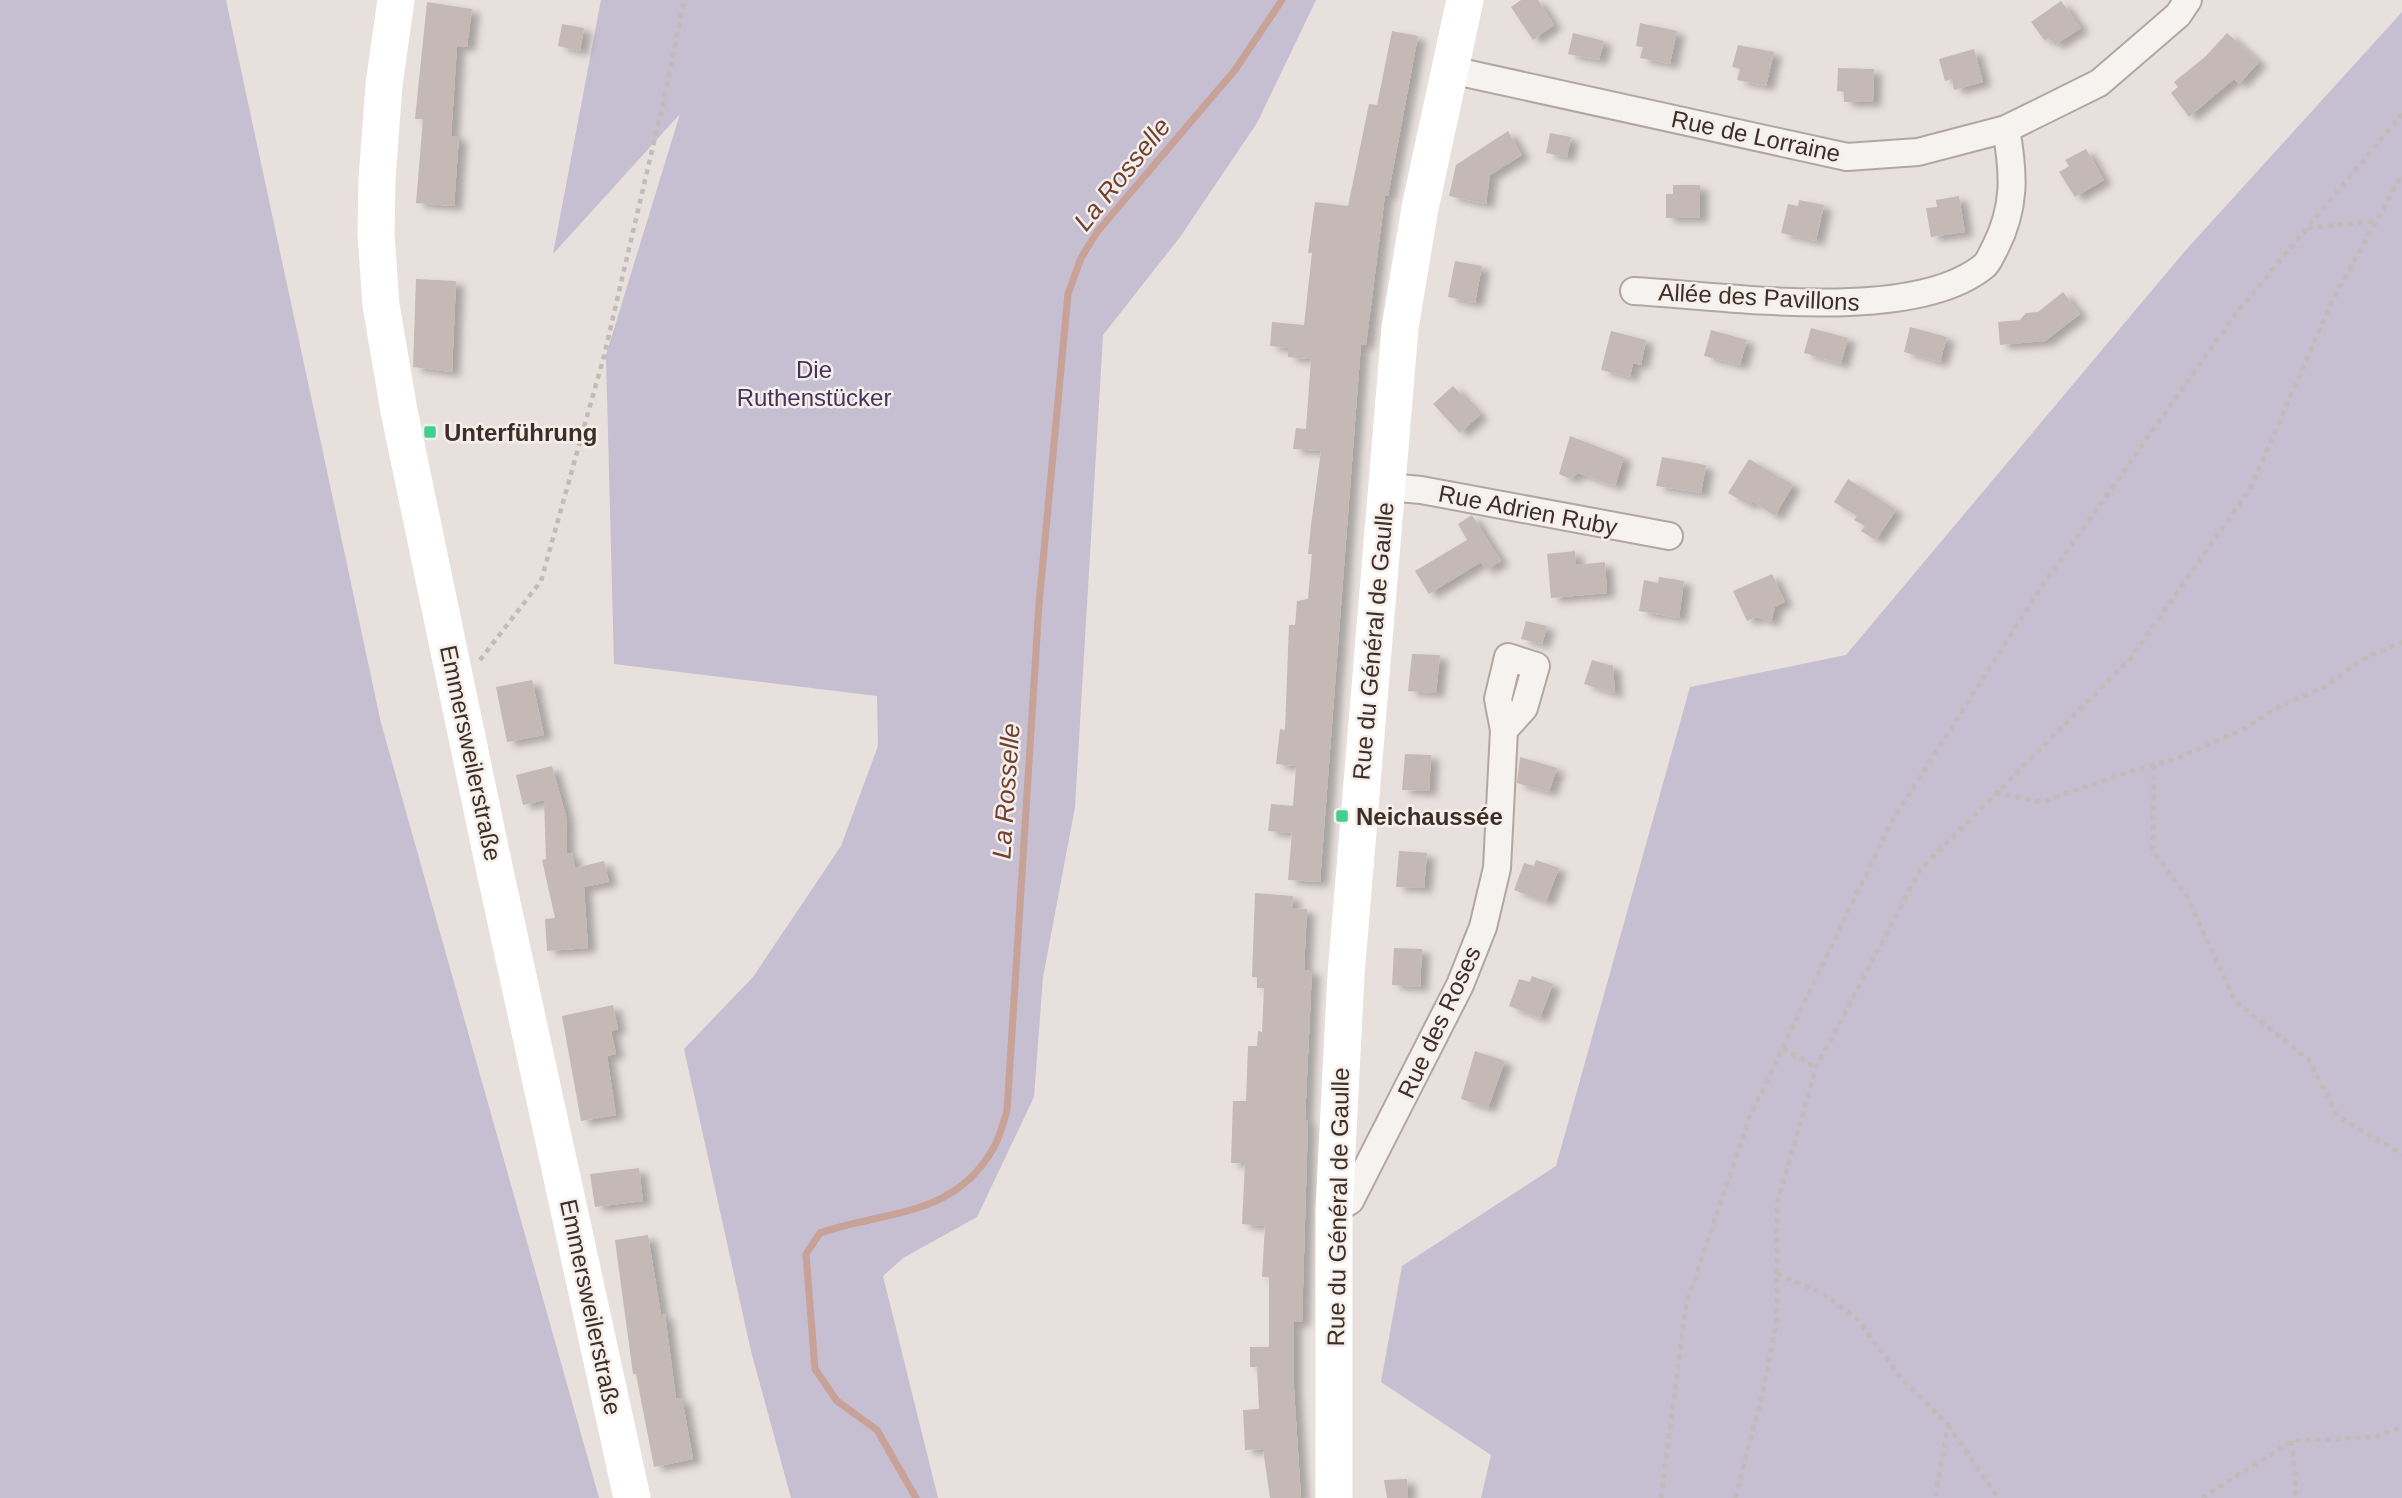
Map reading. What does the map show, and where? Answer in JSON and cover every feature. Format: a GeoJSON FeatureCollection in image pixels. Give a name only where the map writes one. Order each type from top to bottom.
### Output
{"type":"FeatureCollection","features":[{"type":"Feature","properties":{"kind":"main road","name":"Emmersweilerstraße"},"geometry":{"type":"LineString","coordinates":[[396,0],[384,85],[377,179],[376,236],[381,305],[399,411],[457,688],[632,1498]]}},
{"type":"Feature","properties":{"kind":"main road","name":"Rue du Général de Gaulle"},"geometry":{"type":"LineString","coordinates":[[1334,1498],[1334,1210],[1346,975],[1400,328],[1420,208],[1465,0]]}},
{"type":"Feature","properties":{"kind":"street","name":"Rue de Lorraine"},"geometry":{"type":"LineString","coordinates":[[1451,70],[1847,157],[1918,152],[2006,129],[2099,83],[2178,15],[2188,0]]}},
{"type":"Feature","properties":{"kind":"street","name":"Allée des Pavillons"},"geometry":{"type":"LineString","coordinates":[[1634,291],[1865,304],[1934,292],[1986,265],[2009,221],[2012,165],[2006,129]]}},
{"type":"Feature","properties":{"kind":"street","name":"Rue Adrien Ruby"},"geometry":{"type":"LineString","coordinates":[[1387,486],[1669,536]]}},
{"type":"Feature","properties":{"kind":"street","name":"Rue des Roses"},"geometry":{"type":"LineString","coordinates":[[1334,1210],[1350,1202],[1460,985],[1483,927],[1497,868],[1504,730]]}},
{"type":"Feature","properties":{"kind":"path"},"geometry":{"type":"LineString","coordinates":[[457,688],[541,581],[604,356],[667,86],[684,0]]}},
{"type":"Feature","properties":{"kind":"path"},"geometry":{"type":"LineString","coordinates":[[1661,1498],[1686,1305],[1749,1118],[1890,824],[2023,615],[2234,316],[2402,114]]}},
{"type":"Feature","properties":{"kind":"path"},"geometry":{"type":"LineString","coordinates":[[1735,1498],[1763,1392],[1777,1320],[1777,1203],[1816,1068],[1920,870],[2131,658],[2250,489],[2331,303],[2402,175]]}},
{"type":"Feature","properties":{"kind":"path"},"geometry":{"type":"LineString","coordinates":[[2307,228],[2377,221]]}},
{"type":"Feature","properties":{"kind":"path"},"geometry":{"type":"LineString","coordinates":[[1996,793],[2041,802],[2176,759],[2244,729],[2281,705],[2325,687],[2363,659],[2402,642]]}},
{"type":"Feature","properties":{"kind":"path"},"geometry":{"type":"LineString","coordinates":[[2154,765],[2153,851],[2187,897],[2235,1001],[2309,1060],[2337,1116],[2402,1154]]}},
{"type":"Feature","properties":{"kind":"path"},"geometry":{"type":"LineString","coordinates":[[1783,1048],[1816,1068]]}},
{"type":"Feature","properties":{"kind":"path"},"geometry":{"type":"LineString","coordinates":[[1777,1274],[1822,1293],[1857,1319],[1903,1380],[1948,1424],[1998,1498]]}},
{"type":"Feature","properties":{"kind":"path"},"geometry":{"type":"LineString","coordinates":[[1935,1498],[1948,1424]]}},
{"type":"Feature","properties":{"kind":"path"},"geometry":{"type":"LineString","coordinates":[[2202,1498],[2292,1441],[2374,1437],[2402,1427]]}},
{"type":"Feature","properties":{"kind":"path"},"geometry":{"type":"LineString","coordinates":[[2292,1441],[2296,1490],[2293,1498]]}},
{"type":"Feature","properties":{"kind":"green space"},"geometry":{"type":"Polygon","coordinates":[[[0,0],[226,0],[381,723],[599,1498],[0,1498],[0,0]]]}},
{"type":"Feature","properties":{"kind":"green space","name":"Die Ruthenstücker"},"geometry":{"type":"Polygon","coordinates":[[[601,0],[1316,0],[1257,123],[1180,237],[1103,335],[1075,807],[1043,977],[1034,1097],[977,1217],[903,1258],[883,1276],[938,1498],[791,1498],[751,1351],[684,1049],[753,977],[841,846],[878,746],[877,696],[614,664],[606,355],[680,114],[553,254],[601,0]]]}},
{"type":"Feature","properties":{"kind":"green space"},"geometry":{"type":"Polygon","coordinates":[[[2402,12],[2402,1498],[1481,1498],[1491,1455],[1381,1382],[1402,1266],[1556,1166],[1690,687],[1846,655],[2185,251],[2402,12]]]}},
{"type":"Feature","properties":{"kind":"building"},"geometry":{"type":"Polygon","coordinates":[[[1521,0],[1538,0],[1554,25],[1533,40],[1511,7],[1521,0]]]}},
{"type":"Feature","properties":{"kind":"building"},"geometry":{"type":"Polygon","coordinates":[[[2061,1],[2081,28],[2055,45],[2049,38],[2045,41],[2031,22],[2061,1]]]}},
{"type":"Feature","properties":{"kind":"building"},"geometry":{"type":"Polygon","coordinates":[[[427,2],[472,9],[467,47],[457,46],[451,136],[459,136],[454,206],[416,203],[423,119],[415,119],[427,2]]]}},
{"type":"Feature","properties":{"kind":"building"},"geometry":{"type":"Polygon","coordinates":[[[1640,23],[1677,31],[1670,64],[1640,58],[1643,47],[1636,46],[1640,23]]]}},
{"type":"Feature","properties":{"kind":"building"},"geometry":{"type":"Polygon","coordinates":[[[562,24],[584,28],[580,51],[558,46],[562,24]]]}},
{"type":"Feature","properties":{"kind":"building"},"geometry":{"type":"Polygon","coordinates":[[[1392,31],[1418,36],[1388,196],[1385,195],[1366,345],[1361,344],[1320,882],[1288,880],[1292,833],[1268,831],[1271,804],[1293,806],[1296,766],[1276,764],[1280,729],[1285,730],[1289,625],[1295,625],[1297,601],[1308,599],[1312,554],[1308,554],[1321,451],[1293,449],[1296,428],[1306,429],[1311,359],[1288,357],[1288,348],[1270,346],[1272,322],[1304,325],[1312,253],[1308,253],[1315,202],[1348,206],[1369,104],[1377,105],[1392,31]]]}},
{"type":"Feature","properties":{"kind":"building"},"geometry":{"type":"Polygon","coordinates":[[[1573,33],[1604,41],[1599,60],[1568,54],[1573,33]]]}},
{"type":"Feature","properties":{"kind":"building"},"geometry":{"type":"Polygon","coordinates":[[[2227,33],[2259,62],[2239,84],[2234,79],[2189,117],[2171,93],[2178,87],[2174,82],[2206,56],[2227,33]]]}},
{"type":"Feature","properties":{"kind":"building"},"geometry":{"type":"Polygon","coordinates":[[[1738,45],[1774,52],[1766,86],[1737,80],[1740,69],[1732,67],[1738,45]]]}},
{"type":"Feature","properties":{"kind":"building"},"geometry":{"type":"Polygon","coordinates":[[[1974,49],[1983,82],[1954,90],[1952,79],[1945,81],[1939,59],[1974,49]]]}},
{"type":"Feature","properties":{"kind":"building"},"geometry":{"type":"Polygon","coordinates":[[[1838,68],[1874,69],[1873,102],[1844,102],[1844,92],[1837,91],[1838,68]]]}},
{"type":"Feature","properties":{"kind":"building"},"geometry":{"type":"Polygon","coordinates":[[[1508,131],[1522,155],[1490,175],[1486,204],[1449,196],[1456,165],[1508,131]]]}},
{"type":"Feature","properties":{"kind":"building"},"geometry":{"type":"Polygon","coordinates":[[[1550,133],[1571,137],[1567,157],[1546,153],[1550,133]]]}},
{"type":"Feature","properties":{"kind":"building"},"geometry":{"type":"Polygon","coordinates":[[[2086,149],[2104,180],[2075,197],[2059,172],[2069,166],[2065,160],[2086,149]]]}},
{"type":"Feature","properties":{"kind":"building"},"geometry":{"type":"Polygon","coordinates":[[[1673,185],[1700,185],[1700,218],[1666,218],[1666,194],[1673,194],[1673,185]]]}},
{"type":"Feature","properties":{"kind":"building"},"geometry":{"type":"Polygon","coordinates":[[[1959,196],[1965,232],[1931,237],[1926,208],[1937,207],[1936,200],[1959,196]]]}},
{"type":"Feature","properties":{"kind":"building"},"geometry":{"type":"Polygon","coordinates":[[[1799,200],[1824,205],[1816,241],[1781,233],[1788,204],[1798,206],[1799,200]]]}},
{"type":"Feature","properties":{"kind":"building"},"geometry":{"type":"Polygon","coordinates":[[[1455,261],[1482,266],[1475,303],[1448,297],[1455,261]]]}},
{"type":"Feature","properties":{"kind":"building"},"geometry":{"type":"Polygon","coordinates":[[[416,279],[456,281],[452,372],[413,367],[416,279]]]}},
{"type":"Feature","properties":{"kind":"building"},"geometry":{"type":"Polygon","coordinates":[[[2063,292],[2080,314],[2045,341],[2000,345],[1998,322],[2020,320],[2026,313],[2038,312],[2063,292]]]}},
{"type":"Feature","properties":{"kind":"building"},"geometry":{"type":"Polygon","coordinates":[[[1910,327],[1947,337],[1940,362],[1904,352],[1910,327]]]}},
{"type":"Feature","properties":{"kind":"building"},"geometry":{"type":"Polygon","coordinates":[[[1811,328],[1848,338],[1841,364],[1804,353],[1811,328]]]}},
{"type":"Feature","properties":{"kind":"building"},"geometry":{"type":"Polygon","coordinates":[[[1711,330],[1747,340],[1740,365],[1704,356],[1711,330]]]}},
{"type":"Feature","properties":{"kind":"building"},"geometry":{"type":"Polygon","coordinates":[[[1611,331],[1646,340],[1641,365],[1633,363],[1630,377],[1601,370],[1611,331]]]}},
{"type":"Feature","properties":{"kind":"building"},"geometry":{"type":"Polygon","coordinates":[[[1453,386],[1480,415],[1460,433],[1433,404],[1453,386]]]}},
{"type":"Feature","properties":{"kind":"building"},"geometry":{"type":"Polygon","coordinates":[[[1570,436],[1624,457],[1615,486],[1578,473],[1570,479],[1559,474],[1570,436]]]}},
{"type":"Feature","properties":{"kind":"building"},"geometry":{"type":"Polygon","coordinates":[[[1662,457],[1706,465],[1701,493],[1656,486],[1662,457]]]}},
{"type":"Feature","properties":{"kind":"building"},"geometry":{"type":"Polygon","coordinates":[[[1749,459],[1793,485],[1775,516],[1752,501],[1749,505],[1728,493],[1749,459]]]}},
{"type":"Feature","properties":{"kind":"building"},"geometry":{"type":"Polygon","coordinates":[[[1848,479],[1896,510],[1876,540],[1861,531],[1865,526],[1854,520],[1857,516],[1834,502],[1848,479]]]}},
{"type":"Feature","properties":{"kind":"building"},"geometry":{"type":"Polygon","coordinates":[[[1472,515],[1501,561],[1486,570],[1481,562],[1429,594],[1415,571],[1467,540],[1458,524],[1472,515]]]}},
{"type":"Feature","properties":{"kind":"building"},"geometry":{"type":"Polygon","coordinates":[[[1575,551],[1576,565],[1605,562],[1607,593],[1551,598],[1547,554],[1575,551]]]}},
{"type":"Feature","properties":{"kind":"building"},"geometry":{"type":"Polygon","coordinates":[[[1772,574],[1785,602],[1775,607],[1771,622],[1756,617],[1747,621],[1733,591],[1772,574]]]}},
{"type":"Feature","properties":{"kind":"building"},"geometry":{"type":"Polygon","coordinates":[[[1659,577],[1684,581],[1679,618],[1639,611],[1644,580],[1658,583],[1659,577]]]}},
{"type":"Feature","properties":{"kind":"building"},"geometry":{"type":"Polygon","coordinates":[[[1526,621],[1547,626],[1542,644],[1521,639],[1526,621]]]}},
{"type":"Feature","properties":{"kind":"building"},"geometry":{"type":"Polygon","coordinates":[[[1412,654],[1440,655],[1436,693],[1408,691],[1412,654]]]}},
{"type":"Feature","properties":{"kind":"building"},"geometry":{"type":"Polygon","coordinates":[[[1592,660],[1613,666],[1615,694],[1584,684],[1592,660]]]}},
{"type":"Feature","properties":{"kind":"building"},"geometry":{"type":"Polygon","coordinates":[[[532,680],[544,735],[507,742],[496,687],[532,680]]]}},
{"type":"Feature","properties":{"kind":"building"},"geometry":{"type":"Polygon","coordinates":[[[1405,754],[1431,755],[1429,791],[1402,790],[1405,754]]]}},
{"type":"Feature","properties":{"kind":"building"},"geometry":{"type":"Polygon","coordinates":[[[1520,757],[1557,768],[1549,792],[1517,783],[1520,757]]]}},
{"type":"Feature","properties":{"kind":"building"},"geometry":{"type":"Polygon","coordinates":[[[552,766],[566,816],[567,854],[572,853],[575,868],[604,861],[609,882],[584,887],[588,948],[547,951],[545,919],[555,918],[542,860],[546,859],[544,800],[523,805],[516,775],[552,766]]]}},
{"type":"Feature","properties":{"kind":"building"},"geometry":{"type":"Polygon","coordinates":[[[1399,851],[1427,853],[1424,888],[1396,887],[1399,851]]]}},
{"type":"Feature","properties":{"kind":"building"},"geometry":{"type":"Polygon","coordinates":[[[1536,860],[1559,868],[1546,902],[1514,890],[1524,863],[1534,866],[1536,860]]]}},
{"type":"Feature","properties":{"kind":"building"},"geometry":{"type":"Polygon","coordinates":[[[1255,893],[1293,896],[1292,908],[1307,909],[1304,970],[1312,970],[1305,1120],[1308,1120],[1302,1322],[1294,1322],[1294,1389],[1301,1498],[1270,1498],[1263,1449],[1245,1450],[1243,1410],[1259,1409],[1257,1367],[1250,1367],[1250,1347],[1269,1347],[1269,1277],[1262,1277],[1265,1226],[1242,1224],[1245,1163],[1231,1163],[1233,1101],[1246,1101],[1248,1046],[1257,1046],[1258,1031],[1262,1032],[1264,988],[1257,988],[1257,977],[1252,977],[1255,893]]]}},
{"type":"Feature","properties":{"kind":"building"},"geometry":{"type":"Polygon","coordinates":[[[1394,948],[1422,949],[1420,987],[1392,985],[1394,948]]]}},
{"type":"Feature","properties":{"kind":"building"},"geometry":{"type":"Polygon","coordinates":[[[1532,976],[1553,984],[1540,1018],[1509,1006],[1519,979],[1530,982],[1532,976]]]}},
{"type":"Feature","properties":{"kind":"building"},"geometry":{"type":"Polygon","coordinates":[[[613,1005],[618,1029],[611,1031],[616,1054],[607,1056],[616,1115],[581,1121],[562,1016],[613,1005]]]}},
{"type":"Feature","properties":{"kind":"building"},"geometry":{"type":"Polygon","coordinates":[[[1475,1051],[1505,1061],[1488,1108],[1461,1099],[1475,1051]]]}},
{"type":"Feature","properties":{"kind":"building"},"geometry":{"type":"Polygon","coordinates":[[[639,1168],[643,1201],[595,1207],[590,1174],[639,1168]]]}},
{"type":"Feature","properties":{"kind":"building"},"geometry":{"type":"Polygon","coordinates":[[[648,1235],[661,1315],[665,1314],[676,1399],[682,1398],[693,1459],[654,1467],[636,1374],[633,1374],[615,1240],[648,1235]]]}},
{"type":"Feature","properties":{"kind":"building"},"geometry":{"type":"Polygon","coordinates":[[[1407,1479],[1408,1498],[1387,1498],[1384,1480],[1407,1479]]]}},
{"type":"Feature","properties":{"kind":"waterway","name":"La Rosselle"},"geometry":{"type":"LineString","coordinates":[[916,1498],[877,1430],[837,1401],[815,1369],[806,1254],[820,1233],[917,1208],[960,1187],[978,1170],[1000,1134],[1007,1111],[1039,604],[1068,294],[1081,258],[1097,232],[1235,70],[1282,0]]}},
{"type":"Feature","properties":{"kind":"place","name":"Unterführung"},"geometry":{"type":"Point","coordinates":[430,432]}},
{"type":"Feature","properties":{"kind":"place","name":"Neichaussée"},"geometry":{"type":"Point","coordinates":[1342,816]}}]}
